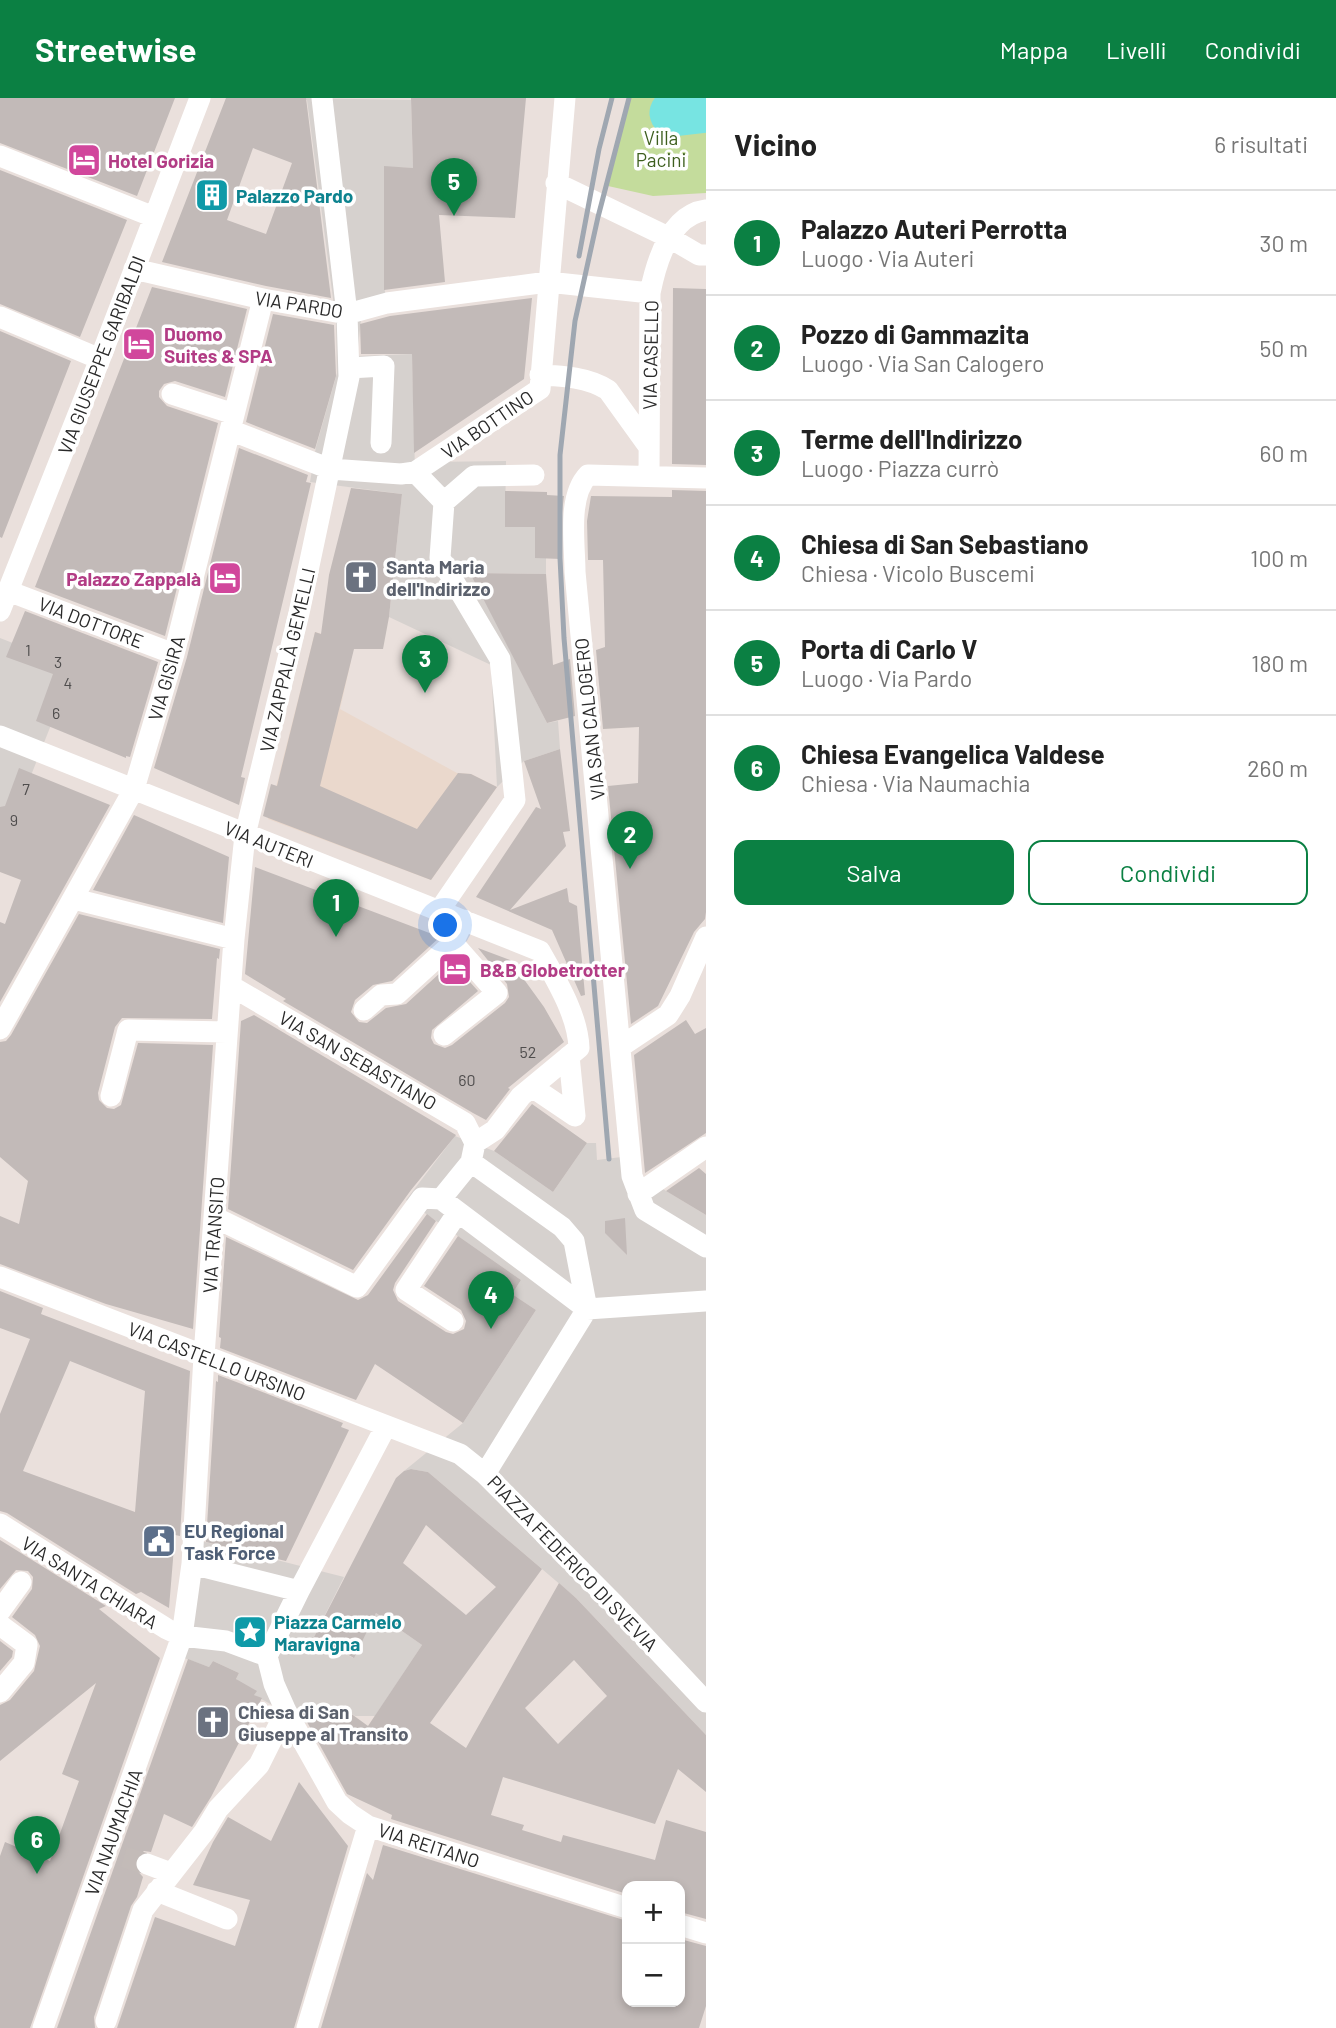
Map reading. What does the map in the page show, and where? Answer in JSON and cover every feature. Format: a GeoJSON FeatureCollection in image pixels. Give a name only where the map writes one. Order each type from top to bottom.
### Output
{"type":"FeatureCollection","features":[{"type":"Feature","properties":{"kind":"street","name":"VIA GIUSEPPE GARIBALDI"},"geometry":{"type":"LineString","coordinates":[[4,601],[200,98]]}},
{"type":"Feature","properties":{"kind":"street","name":"VIA ZAPPALÀ GEMELLI"},"geometry":{"type":"LineString","coordinates":[[245,835],[299,613],[323,473],[349,377],[347,314],[322,98]]}},
{"type":"Feature","properties":{"kind":"street","name":"VIA BOTTINO"},"geometry":{"type":"LineString","coordinates":[[415,472],[540,388],[565,98]]}},
{"type":"Feature","properties":{"kind":"street"},"geometry":{"type":"LineString","coordinates":[[0,156],[154,217]]}},
{"type":"Feature","properties":{"kind":"street"},"geometry":{"type":"LineString","coordinates":[[556,183],[670,238],[699,255],[706,255]]}},
{"type":"Feature","properties":{"kind":"street","name":"VIA CASELLO"},"geometry":{"type":"LineString","coordinates":[[649,475],[650,293],[656,263],[684,218],[706,210]]}},
{"type":"Feature","properties":{"kind":"street","name":"VIA PARDO"},"geometry":{"type":"LineString","coordinates":[[134,269],[263,299],[347,314],[387,303],[548,282],[650,293]]}},
{"type":"Feature","properties":{"kind":"street","name":"VIA GISIRA"},"geometry":{"type":"LineString","coordinates":[[0,1030],[134,789],[174,654],[263,299]]}},
{"type":"Feature","properties":{"kind":"street"},"geometry":{"type":"LineString","coordinates":[[0,317],[100,359]]}},
{"type":"Feature","properties":{"kind":"street"},"geometry":{"type":"LineString","coordinates":[[349,368],[384,366],[381,443]]}},
{"type":"Feature","properties":{"kind":"street"},"geometry":{"type":"LineString","coordinates":[[540,375],[572,377],[601,385],[608,390],[649,447]]}},
{"type":"Feature","properties":{"kind":"street"},"geometry":{"type":"LineString","coordinates":[[172,394],[232,422],[323,473],[415,472],[444,502]]}},
{"type":"Feature","properties":{"kind":"street"},"geometry":{"type":"LineString","coordinates":[[439,911],[515,800],[500,659],[440,558],[444,502],[474,476],[534,475]]}},
{"type":"Feature","properties":{"kind":"street","name":"VIA SAN CALOGERO"},"geometry":{"type":"LineString","coordinates":[[641,1185],[620,1047],[575,572],[575,498],[579,484],[588,475],[649,475]]}},
{"type":"Feature","properties":{"kind":"street"},"geometry":{"type":"LineString","coordinates":[[649,475],[706,478]]}},
{"type":"Feature","properties":{"kind":"street","name":"VIA DOTTORE"},"geometry":{"type":"LineString","coordinates":[[4,601],[174,654]]}},
{"type":"Feature","properties":{"kind":"street","name":"VIA AUTERI"},"geometry":{"type":"LineString","coordinates":[[0,736],[540,951],[560,989],[579,1035],[579,1048],[569,1056]]}},
{"type":"Feature","properties":{"kind":"street","name":"VIA TRANSITO"},"geometry":{"type":"LineString","coordinates":[[182,1636],[192,1564],[227,1032],[245,835]]}},
{"type":"Feature","properties":{"kind":"street"},"geometry":{"type":"LineString","coordinates":[[74,899],[234,939]]}},
{"type":"Feature","properties":{"kind":"street"},"geometry":{"type":"LineString","coordinates":[[364,1010],[381,995],[397,994],[453,943],[464,920]]}},
{"type":"Feature","properties":{"kind":"street"},"geometry":{"type":"LineString","coordinates":[[620,1047],[668,1015],[680,996],[706,937]]}},
{"type":"Feature","properties":{"kind":"street"},"geometry":{"type":"LineString","coordinates":[[444,1035],[497,993],[453,943]]}},
{"type":"Feature","properties":{"kind":"street","name":"VIA SAN SEBASTIANO"},"geometry":{"type":"LineString","coordinates":[[231,986],[466,1123],[473,1152]]}},
{"type":"Feature","properties":{"kind":"street"},"geometry":{"type":"LineString","coordinates":[[111,1096],[128,1030],[227,1032]]}},
{"type":"Feature","properties":{"kind":"street"},"geometry":{"type":"LineString","coordinates":[[533,1087],[575,1116],[569,1056]]}},
{"type":"Feature","properties":{"kind":"street"},"geometry":{"type":"LineString","coordinates":[[441,1199],[473,1152],[522,1096],[569,1056]]}},
{"type":"Feature","properties":{"kind":"street"},"geometry":{"type":"LineString","coordinates":[[706,1147],[641,1185],[645,1210],[706,1247]]}},
{"type":"Feature","properties":{"kind":"street"},"geometry":{"type":"LineString","coordinates":[[473,1152],[562,1227],[574,1241],[587,1309]]}},
{"type":"Feature","properties":{"kind":"street"},"geometry":{"type":"LineString","coordinates":[[214,1217],[357,1287],[422,1198],[441,1199],[587,1309],[706,1301]]}},
{"type":"Feature","properties":{"kind":"street"},"geometry":{"type":"LineString","coordinates":[[453,1321],[406,1290],[458,1212]]}},
{"type":"Feature","properties":{"kind":"street","name":"VIA CASTELLO URSINO"},"geometry":{"type":"LineString","coordinates":[[0,1277],[460,1454],[485,1474]]}},
{"type":"Feature","properties":{"kind":"street","name":"PIAZZA FEDERICO DI SVEVIA"},"geometry":{"type":"LineString","coordinates":[[587,1309],[485,1474],[614,1604],[706,1702]]}},
{"type":"Feature","properties":{"kind":"street"},"geometry":{"type":"LineString","coordinates":[[182,1636],[226,1641],[267,1656],[386,1426]]}},
{"type":"Feature","properties":{"kind":"street","name":"VIA SANTA CHIARA"},"geometry":{"type":"LineString","coordinates":[[0,1524],[182,1636]]}},
{"type":"Feature","properties":{"kind":"street"},"geometry":{"type":"LineString","coordinates":[[192,1564],[299,1591]]}},
{"type":"Feature","properties":{"kind":"street"},"geometry":{"type":"LineString","coordinates":[[0,1611],[21,1582]]}},
{"type":"Feature","properties":{"kind":"street"},"geometry":{"type":"LineString","coordinates":[[0,1625],[27,1645],[24,1663],[0,1692]]}},
{"type":"Feature","properties":{"kind":"street","name":"VIA NAUMACHIA"},"geometry":{"type":"LineString","coordinates":[[43,2028],[115,1853],[182,1636]]}},
{"type":"Feature","properties":{"kind":"street","name":"VIA REITANO"},"geometry":{"type":"LineString","coordinates":[[267,1656],[274,1684],[286,1711],[337,1802],[350,1814],[368,1826],[622,1906]]}},
{"type":"Feature","properties":{"kind":"street"},"geometry":{"type":"LineString","coordinates":[[106,2021],[143,1910],[204,1832],[218,1809],[259,1765],[286,1711]]}},
{"type":"Feature","properties":{"kind":"street"},"geometry":{"type":"LineString","coordinates":[[307,2028],[368,1826]]}},
{"type":"Feature","properties":{"kind":"street"},"geometry":{"type":"LineString","coordinates":[[147,1864],[171,1873]]}},
{"type":"Feature","properties":{"kind":"street"},"geometry":{"type":"LineString","coordinates":[[157,1891],[227,1919]]}},
{"type":"Feature","properties":{"kind":"street"},"geometry":{"type":"LineString","coordinates":[[685,1927],[706,1933]]}},
{"type":"Feature","properties":{"kind":"shaded area"},"geometry":{"type":"Polygon","coordinates":[[[301,98],[411,100],[413,168],[384,167],[384,286],[387,303],[361,320],[357,356],[412,354],[415,471],[430,462],[506,461],[505,527],[535,527],[535,546],[546,546],[546,574],[471,573],[547,723],[558,721],[560,749],[524,761],[497,787],[491,665],[389,617],[402,494],[310,482],[316,447],[337,373],[336,321],[307,100],[301,98]]]}},
{"type":"Feature","properties":{"kind":"shaded area"},"geometry":{"type":"Polygon","coordinates":[[[315,632],[331,637],[351,661],[340,709],[457,773],[471,774],[497,787],[431,880],[268,819],[315,632]]]}},
{"type":"Feature","properties":{"kind":"shaded area"},"geometry":{"type":"Polygon","coordinates":[[[0,638],[74,667],[26,788],[0,831],[0,638]]]}},
{"type":"Feature","properties":{"kind":"shaded area"},"geometry":{"type":"Polygon","coordinates":[[[455,1136],[494,1151],[553,1192],[587,1143],[596,1143],[597,1160],[630,1156],[638,1174],[706,1215],[706,1735],[576,1598],[428,1472],[411,1469],[404,1471],[463,1423],[536,1310],[512,1294],[521,1280],[406,1200],[455,1136]]]}},
{"type":"Feature","properties":{"kind":"shaded area","name":"Piazza Carmelo Maravigna"},"geometry":{"type":"Polygon","coordinates":[[[193,1539],[344,1577],[314,1637],[353,1658],[376,1613],[422,1645],[375,1716],[355,1716],[346,1710],[339,1713],[333,1707],[305,1723],[254,1695],[236,1679],[239,1673],[213,1661],[209,1667],[176,1655],[193,1539]]]}},
{"type":"Feature","properties":{"kind":"green space","name":"Villa Pacini"},"geometry":{"type":"Polygon","coordinates":[[[628,98],[706,98],[706,193],[653,196],[608,186],[628,98]]]}},
{"type":"Feature","properties":{"kind":"building"},"geometry":{"type":"Polygon","coordinates":[[[0,98],[175,98],[137,196],[0,143],[0,98]]]}},
{"type":"Feature","properties":{"kind":"building","name":"Palazzo Pardo"},"geometry":{"type":"Polygon","coordinates":[[[226,98],[306,98],[331,298],[162,262],[226,98]],[[253,148],[227,220],[266,234],[292,163],[253,148]]]}},
{"type":"Feature","properties":{"kind":"building"},"geometry":{"type":"Polygon","coordinates":[[[411,98],[526,98],[515,218],[439,215],[445,282],[384,290],[384,166],[413,168],[411,98]]]}},
{"type":"Feature","properties":{"kind":"building"},"geometry":{"type":"Polygon","coordinates":[[[0,170],[127,220],[80,337],[0,304],[0,170]]]}},
{"type":"Feature","properties":{"kind":"building"},"geometry":{"type":"Polygon","coordinates":[[[152,287],[247,309],[225,397],[175,381],[164,384],[159,391],[159,397],[167,406],[218,423],[165,636],[35,587],[152,287]]]}},
{"type":"Feature","properties":{"kind":"building"},"geometry":{"type":"Polygon","coordinates":[[[673,288],[706,289],[706,465],[672,464],[673,288]]]}},
{"type":"Feature","properties":{"kind":"building"},"geometry":{"type":"Polygon","coordinates":[[[532,298],[524,379],[414,453],[412,354],[361,354],[360,324],[390,316],[532,298]]]}},
{"type":"Feature","properties":{"kind":"building"},"geometry":{"type":"Polygon","coordinates":[[[273,314],[334,325],[336,376],[315,449],[246,422],[273,314]]]}},
{"type":"Feature","properties":{"kind":"building"},"geometry":{"type":"Polygon","coordinates":[[[0,331],[71,361],[2,538],[0,537],[0,331]]]}},
{"type":"Feature","properties":{"kind":"building"},"geometry":{"type":"Polygon","coordinates":[[[239,448],[308,475],[306,482],[311,483],[241,777],[245,778],[239,805],[154,768],[187,657],[239,448]]]}},
{"type":"Feature","properties":{"kind":"building"},"geometry":{"type":"Polygon","coordinates":[[[351,488],[402,494],[383,649],[354,649],[320,786],[417,829],[458,773],[471,774],[497,787],[431,880],[263,816],[271,784],[277,786],[315,632],[321,634],[329,575],[351,488]]]}},
{"type":"Feature","properties":{"kind":"building"},"geometry":{"type":"Polygon","coordinates":[[[672,490],[706,491],[706,912],[705,919],[694,932],[658,1006],[631,1024],[608,786],[638,783],[639,727],[603,729],[596,650],[605,647],[603,560],[588,560],[587,521],[591,496],[672,497],[672,490]]]}},
{"type":"Feature","properties":{"kind":"building"},"geometry":{"type":"Polygon","coordinates":[[[505,491],[547,492],[547,495],[564,496],[561,559],[535,558],[535,527],[505,527],[505,491]]]}},
{"type":"Feature","properties":{"kind":"building"},"geometry":{"type":"Polygon","coordinates":[[[470,573],[546,574],[553,665],[570,659],[575,716],[547,723],[470,573]]]}},
{"type":"Feature","properties":{"kind":"building"},"geometry":{"type":"Polygon","coordinates":[[[25,611],[158,662],[130,757],[126,758],[36,721],[53,674],[6,657],[25,611]]]}},
{"type":"Feature","properties":{"kind":"building"},"geometry":{"type":"Polygon","coordinates":[[[560,749],[570,831],[563,832],[566,846],[510,910],[567,888],[569,902],[577,906],[585,995],[581,996],[552,930],[476,897],[536,807],[541,809],[524,761],[560,749]]]}},
{"type":"Feature","properties":{"kind":"building"},"geometry":{"type":"Polygon","coordinates":[[[19,768],[110,805],[0,1002],[0,922],[5,924],[21,880],[0,872],[0,807],[5,806],[19,768]]]}},
{"type":"Feature","properties":{"kind":"building"},"geometry":{"type":"Polygon","coordinates":[[[134,815],[229,857],[223,923],[93,890],[134,815]]]}},
{"type":"Feature","properties":{"kind":"building"},"geometry":{"type":"Polygon","coordinates":[[[255,867],[440,937],[392,981],[373,985],[355,1000],[351,1012],[359,1022],[367,1023],[386,1008],[406,1004],[452,962],[478,991],[432,1030],[431,1038],[434,1044],[445,1048],[452,1045],[509,997],[507,984],[478,948],[510,960],[544,1007],[564,1042],[508,1088],[510,1089],[486,1120],[473,1113],[283,1001],[286,999],[245,974],[255,867]]]}},
{"type":"Feature","properties":{"kind":"building"},"geometry":{"type":"Polygon","coordinates":[[[79,914],[220,949],[212,1019],[122,1018],[115,1027],[98,1093],[99,1100],[107,1108],[114,1109],[121,1105],[138,1043],[213,1045],[193,1329],[106,1304],[0,1264],[0,1216],[19,1224],[28,1181],[0,1157],[0,1042],[6,1041],[11,1035],[79,914]]]}},
{"type":"Feature","properties":{"kind":"building"},"geometry":{"type":"Polygon","coordinates":[[[254,1015],[456,1135],[411,1190],[353,1270],[228,1209],[241,1021],[254,1015]]]}},
{"type":"Feature","properties":{"kind":"building"},"geometry":{"type":"Polygon","coordinates":[[[686,1020],[695,1034],[706,1028],[706,1133],[645,1173],[634,1055],[686,1020]]]}},
{"type":"Feature","properties":{"kind":"building"},"geometry":{"type":"Polygon","coordinates":[[[532,1104],[587,1143],[553,1192],[494,1151],[532,1104]]]}},
{"type":"Feature","properties":{"kind":"building"},"geometry":{"type":"Polygon","coordinates":[[[699,1168],[706,1174],[706,1215],[666,1191],[699,1168]]]}},
{"type":"Feature","properties":{"kind":"building"},"geometry":{"type":"Polygon","coordinates":[[[427,1214],[436,1221],[395,1283],[393,1290],[398,1301],[446,1332],[453,1334],[464,1329],[466,1321],[461,1310],[424,1286],[458,1236],[521,1280],[512,1294],[536,1310],[463,1423],[375,1364],[356,1400],[220,1348],[226,1237],[358,1300],[368,1295],[427,1214]]]}},
{"type":"Feature","properties":{"kind":"building"},"geometry":{"type":"Polygon","coordinates":[[[625,1218],[627,1255],[605,1233],[605,1221],[625,1218]]]}},
{"type":"Feature","properties":{"kind":"building"},"geometry":{"type":"Polygon","coordinates":[[[0,1291],[43,1308],[41,1314],[190,1371],[180,1536],[175,1535],[169,1608],[141,1592],[136,1594],[0,1511],[0,1414],[30,1339],[0,1328],[0,1291]],[[70,1361],[23,1471],[135,1512],[145,1391],[70,1361]]]}},
{"type":"Feature","properties":{"kind":"building"},"geometry":{"type":"Polygon","coordinates":[[[218,1375],[343,1423],[341,1427],[349,1430],[286,1561],[206,1542],[218,1375]]]}},
{"type":"Feature","properties":{"kind":"building"},"geometry":{"type":"Polygon","coordinates":[[[411,1469],[428,1472],[542,1569],[430,1723],[466,1748],[559,1583],[706,1735],[706,1792],[678,1769],[655,1824],[503,1777],[491,1815],[524,1825],[522,1830],[561,1842],[563,1835],[655,1860],[666,1820],[706,1832],[706,1919],[685,1913],[685,1881],[622,1881],[622,1892],[391,1819],[392,1815],[347,1794],[307,1722],[333,1707],[339,1713],[346,1710],[368,1726],[422,1645],[376,1613],[354,1658],[314,1637],[396,1478],[411,1469]],[[426,1525],[403,1563],[466,1615],[496,1587],[426,1525]],[[574,1660],[525,1708],[558,1744],[607,1696],[574,1660]]]}},
{"type":"Feature","properties":{"kind":"building"},"geometry":{"type":"Polygon","coordinates":[[[0,1540],[106,1606],[99,1609],[160,1658],[30,2028],[0,2028],[0,1856],[5,1842],[50,1861],[79,1781],[62,1774],[96,1683],[0,1761],[0,1705],[10,1700],[34,1671],[40,1646],[35,1635],[12,1617],[32,1589],[33,1577],[28,1571],[16,1570],[0,1589],[0,1540]]]}},
{"type":"Feature","properties":{"kind":"building"},"geometry":{"type":"Polygon","coordinates":[[[0,1641],[13,1651],[12,1657],[0,1671],[0,1641]]]}},
{"type":"Feature","properties":{"kind":"building"},"geometry":{"type":"Polygon","coordinates":[[[188,1659],[209,1667],[213,1661],[239,1673],[236,1679],[257,1691],[254,1695],[262,1698],[211,1797],[192,1827],[164,1814],[151,1852],[144,1851],[135,1859],[134,1867],[143,1877],[94,2017],[95,2028],[57,2028],[188,1659]]]}},
{"type":"Feature","properties":{"kind":"building"},"geometry":{"type":"Polygon","coordinates":[[[299,1782],[348,1846],[294,2028],[117,2028],[155,1917],[235,1946],[250,1900],[193,1885],[228,1817],[271,1841],[299,1782]]]}},
{"type":"Feature","properties":{"kind":"building"},"geometry":{"type":"Polygon","coordinates":[[[383,1845],[622,1919],[622,2007],[685,2007],[685,1940],[706,1946],[706,2006],[699,2028],[321,2028],[367,1873],[373,1880],[383,1845]]]}},
{"type":"Feature","properties":{"kind":"waterway"},"geometry":{"type":"LineString","coordinates":[[673,113],[706,109]]}},
{"type":"Feature","properties":{"kind":"tunnel"},"geometry":{"type":"LineString","coordinates":[[124,1857],[147,1864]]}},
{"type":"Feature","properties":{"kind":"railway"},"geometry":{"type":"LineString","coordinates":[[579,256],[599,149],[612,98]]}},
{"type":"Feature","properties":{"kind":"railway"},"geometry":{"type":"LineString","coordinates":[[609,1159],[564,638],[560,558],[560,455],[575,321],[598,217],[629,98]]}},
{"type":"Feature","properties":{"kind":"place","name":"Hotel Gorizia"},"geometry":{"type":"Point","coordinates":[84,160]}},
{"type":"Feature","properties":{"kind":"place","name":"Palazzo Pardo"},"geometry":{"type":"Point","coordinates":[212,195]}},
{"type":"Feature","properties":{"kind":"place","name":"Porta di Carlo V"},"geometry":{"type":"Point","coordinates":[454,216]}},
{"type":"Feature","properties":{"kind":"place","name":"Duomo Suites & SPA"},"geometry":{"type":"Point","coordinates":[139,344]}},
{"type":"Feature","properties":{"kind":"place","name":"Santa Maria dell'Indirizzo"},"geometry":{"type":"Point","coordinates":[361,577]}},
{"type":"Feature","properties":{"kind":"place","name":"Palazzo Zappalà"},"geometry":{"type":"Point","coordinates":[225,578]}},
{"type":"Feature","properties":{"kind":"place","name":"Terme dell'Indirizzo"},"geometry":{"type":"Point","coordinates":[425,693]}},
{"type":"Feature","properties":{"kind":"place","name":"Pozzo di Gammazita"},"geometry":{"type":"Point","coordinates":[630,869]}},
{"type":"Feature","properties":{"kind":"place","name":"Palazzo Auteri Perrotta"},"geometry":{"type":"Point","coordinates":[336,937]}},
{"type":"Feature","properties":{"kind":"place","name":"B&B Globetrotter"},"geometry":{"type":"Point","coordinates":[455,969]}},
{"type":"Feature","properties":{"kind":"place","name":"Chiesa di San Sebastiano"},"geometry":{"type":"Point","coordinates":[491,1329]}},
{"type":"Feature","properties":{"kind":"place","name":"EU Regional Task Force"},"geometry":{"type":"Point","coordinates":[159,1541]}},
{"type":"Feature","properties":{"kind":"place","name":"Piazza Carmelo Maravigna"},"geometry":{"type":"Point","coordinates":[250,1632]}},
{"type":"Feature","properties":{"kind":"place","name":"Chiesa di San Giuseppe al Transito"},"geometry":{"type":"Point","coordinates":[213,1722]}},
{"type":"Feature","properties":{"kind":"place","name":"Chiesa Evangelica Valdese"},"geometry":{"type":"Point","coordinates":[37,1874]}}]}
